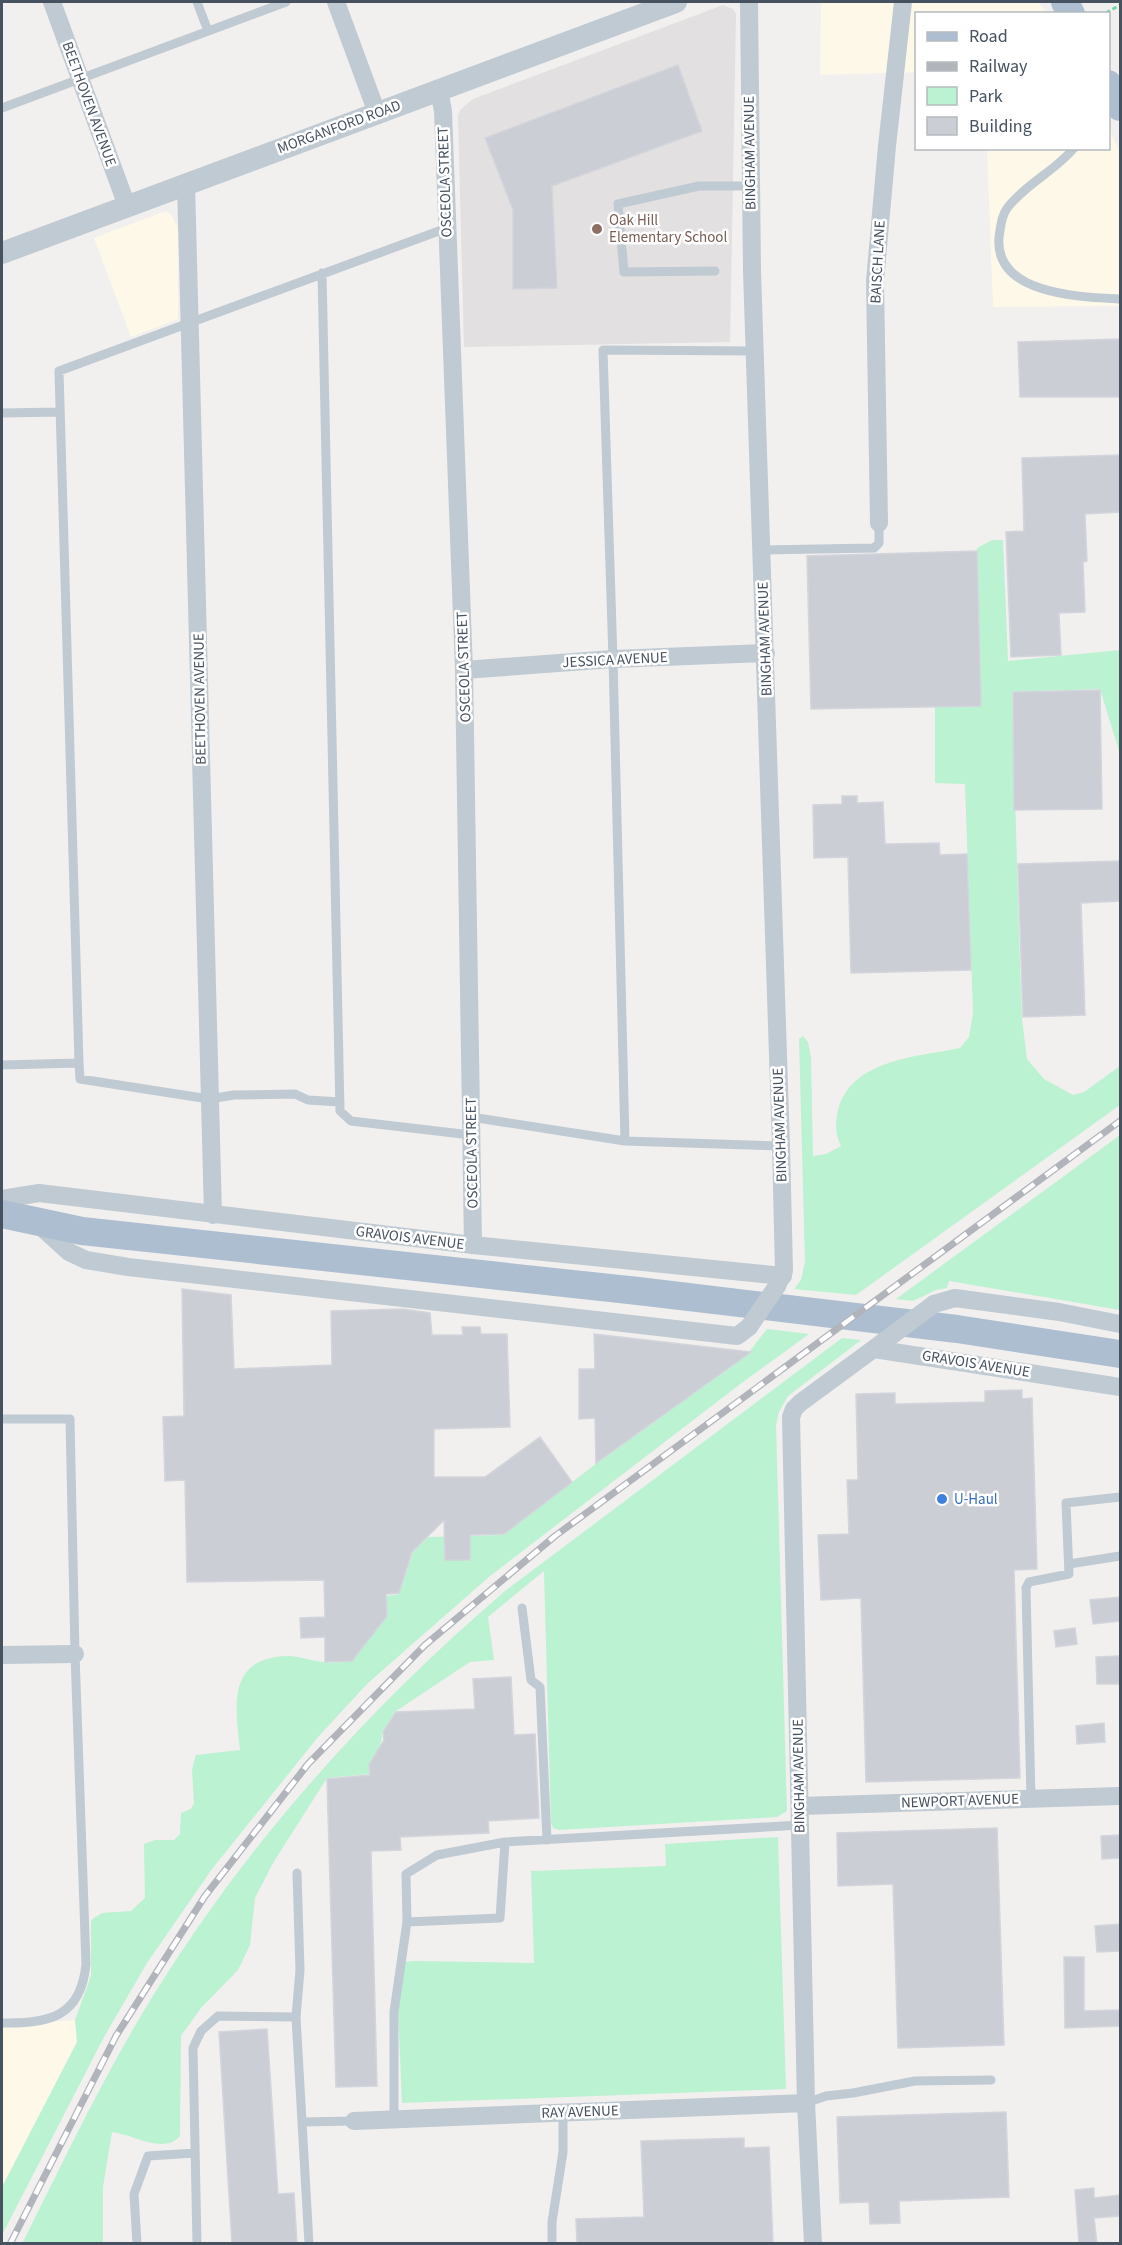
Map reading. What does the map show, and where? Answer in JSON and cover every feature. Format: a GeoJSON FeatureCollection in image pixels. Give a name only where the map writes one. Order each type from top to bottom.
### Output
{"type":"FeatureCollection","features":[{"type":"Feature","properties":{"kind":"main road"},"geometry":{"type":"LineString","coordinates":[[1110,89],[1118,111]]}},
{"type":"Feature","properties":{"kind":"main road","name":"GRAVOIS AVENUE"},"geometry":{"type":"LineString","coordinates":[[2,1214],[82,1231],[638,1291],[957,1329],[1120,1354]]}},
{"type":"Feature","properties":{"kind":"street","name":"BEETHOVEN AVENUE"},"geometry":{"type":"LineString","coordinates":[[52,2],[127,206]]}},
{"type":"Feature","properties":{"kind":"street"},"geometry":{"type":"LineString","coordinates":[[336,2],[377,113]]}},
{"type":"Feature","properties":{"kind":"street","name":"MORGANFORD ROAD"},"geometry":{"type":"LineString","coordinates":[[2,253],[676,2]]}},
{"type":"Feature","properties":{"kind":"street","name":"BINGHAM AVENUE"},"geometry":{"type":"LineString","coordinates":[[749,2],[750,186],[782,1146],[780,1281]]}},
{"type":"Feature","properties":{"kind":"street","name":"BAISCH LANE"},"geometry":{"type":"LineString","coordinates":[[879,523],[875,281],[903,2]]}},
{"type":"Feature","properties":{"kind":"street","name":"OSCEOLA STREET"},"geometry":{"type":"LineString","coordinates":[[439,90],[442,111],[464,670],[473,1245]]}},
{"type":"Feature","properties":{"kind":"street","name":"BEETHOVEN AVENUE"},"geometry":{"type":"LineString","coordinates":[[186,184],[213,1215]]}},
{"type":"Feature","properties":{"kind":"street","name":"JESSICA AVENUE"},"geometry":{"type":"LineString","coordinates":[[464,670],[613,659],[766,653]]}},
{"type":"Feature","properties":{"kind":"street","name":"GRAVOIS AVENUE"},"geometry":{"type":"LineString","coordinates":[[2,1199],[39,1193],[780,1281],[749,1327],[737,1335],[128,1267],[86,1260],[69,1252],[36,1222]]}},
{"type":"Feature","properties":{"kind":"street"},"geometry":{"type":"LineString","coordinates":[[878,1345],[934,1304],[955,1298],[1059,1312],[1120,1324]]}},
{"type":"Feature","properties":{"kind":"street","name":"BINGHAM AVENUE"},"geometry":{"type":"LineString","coordinates":[[813,2244],[806,2103],[791,1417],[794,1409],[800,1403],[878,1345]]}},
{"type":"Feature","properties":{"kind":"street","name":"GRAVOIS AVENUE"},"geometry":{"type":"LineString","coordinates":[[878,1345],[1120,1387]]}},
{"type":"Feature","properties":{"kind":"street"},"geometry":{"type":"LineString","coordinates":[[2,1655],[75,1654]]}},
{"type":"Feature","properties":{"kind":"street","name":"NEWPORT AVENUE"},"geometry":{"type":"LineString","coordinates":[[800,1806],[1120,1796]]}},
{"type":"Feature","properties":{"kind":"street","name":"RAY AVENUE"},"geometry":{"type":"LineString","coordinates":[[354,2121],[806,2103]]}},
{"type":"Feature","properties":{"kind":"lane"},"geometry":{"type":"LineString","coordinates":[[197,2],[208,31]]}},
{"type":"Feature","properties":{"kind":"lane"},"geometry":{"type":"LineString","coordinates":[[2,108],[286,2]]}},
{"type":"Feature","properties":{"kind":"lane"},"geometry":{"type":"LineString","coordinates":[[1072,150],[1063,162],[1030,184],[1007,208],[1001,219],[998,249],[1004,262],[1023,282],[1049,291],[1081,297],[1120,299]]}},
{"type":"Feature","properties":{"kind":"lane"},"geometry":{"type":"LineString","coordinates":[[715,271],[624,272],[618,204],[699,186],[750,186]]}},
{"type":"Feature","properties":{"kind":"lane"},"geometry":{"type":"LineString","coordinates":[[340,1102],[308,1100],[295,1094],[234,1095],[210,1099],[80,1079],[59,371],[447,228]]}},
{"type":"Feature","properties":{"kind":"lane"},"geometry":{"type":"LineString","coordinates":[[322,273],[340,1111],[351,1121],[471,1135]]}},
{"type":"Feature","properties":{"kind":"lane"},"geometry":{"type":"LineString","coordinates":[[625,1141],[603,350],[755,351]]}},
{"type":"Feature","properties":{"kind":"lane"},"geometry":{"type":"LineString","coordinates":[[2,413],[60,412]]}},
{"type":"Feature","properties":{"kind":"lane"},"geometry":{"type":"LineString","coordinates":[[762,550],[874,548],[879,543],[879,523]]}},
{"type":"Feature","properties":{"kind":"lane"},"geometry":{"type":"LineString","coordinates":[[2,1065],[79,1063]]}},
{"type":"Feature","properties":{"kind":"lane"},"geometry":{"type":"LineString","coordinates":[[471,1117],[625,1141],[782,1146]]}},
{"type":"Feature","properties":{"kind":"lane"},"geometry":{"type":"LineString","coordinates":[[2,1419],[70,1419],[75,1654],[86,1964],[85,1980],[75,2001],[65,2012],[37,2022],[2,2023]]}},
{"type":"Feature","properties":{"kind":"lane"},"geometry":{"type":"LineString","coordinates":[[1031,1799],[1026,1588],[1029,1582],[1035,1579],[1069,1574],[1066,1503],[1120,1497]]}},
{"type":"Feature","properties":{"kind":"lane"},"geometry":{"type":"LineString","coordinates":[[1069,1564],[1120,1556]]}},
{"type":"Feature","properties":{"kind":"lane"},"geometry":{"type":"LineString","coordinates":[[522,1608],[531,1680],[540,1687],[547,1840]]}},
{"type":"Feature","properties":{"kind":"lane"},"geometry":{"type":"LineString","coordinates":[[394,2120],[393,2012],[407,1922],[406,1874],[437,1855],[505,1842],[801,1825]]}},
{"type":"Feature","properties":{"kind":"lane"},"geometry":{"type":"LineString","coordinates":[[407,1922],[500,1918],[505,1842]]}},
{"type":"Feature","properties":{"kind":"lane"},"geometry":{"type":"LineString","coordinates":[[297,1873],[300,1970],[296,2017],[309,2244]]}},
{"type":"Feature","properties":{"kind":"lane"},"geometry":{"type":"LineString","coordinates":[[197,2244],[193,2048],[201,2031],[218,2016],[296,2017]]}},
{"type":"Feature","properties":{"kind":"lane"},"geometry":{"type":"LineString","coordinates":[[806,2103],[826,2096],[915,2081],[991,2080]]}},
{"type":"Feature","properties":{"kind":"lane"},"geometry":{"type":"LineString","coordinates":[[552,2244],[552,2222],[564,2152],[563,2113]]}},
{"type":"Feature","properties":{"kind":"lane"},"geometry":{"type":"LineString","coordinates":[[302,2122],[354,2121]]}},
{"type":"Feature","properties":{"kind":"lane"},"geometry":{"type":"LineString","coordinates":[[137,2244],[134,2194],[148,2156],[195,2153]]}},
{"type":"Feature","properties":{"kind":"shaded area"},"geometry":{"type":"Polygon","coordinates":[[[821,2],[896,2],[888,73],[820,75],[821,2]]]}},
{"type":"Feature","properties":{"kind":"shaded area"},"geometry":{"type":"Polygon","coordinates":[[[910,2],[1039,2],[1045,12],[915,12],[915,72],[902,73],[910,2]]]}},
{"type":"Feature","properties":{"kind":"shaded area","name":"Oak Hill Elementary School"},"geometry":{"type":"Polygon","coordinates":[[[723,5],[733,9],[736,14],[730,342],[464,347],[458,116],[460,110],[473,99],[723,5]]]}},
{"type":"Feature","properties":{"kind":"shaded area"},"geometry":{"type":"Polygon","coordinates":[[[1110,132],[1120,152],[1120,306],[993,307],[987,150],[1110,150],[1110,132]]]}},
{"type":"Feature","properties":{"kind":"shaded area"},"geometry":{"type":"Polygon","coordinates":[[[168,212],[172,216],[178,228],[178,319],[131,337],[94,238],[168,212]]]}},
{"type":"Feature","properties":{"kind":"shaded area"},"geometry":{"type":"Polygon","coordinates":[[[75,2020],[77,2042],[2,2187],[2,2026],[75,2020]]]}},
{"type":"Feature","properties":{"kind":"green space"},"geometry":{"type":"Polygon","coordinates":[[[992,540],[1003,540],[1008,661],[1120,650],[1120,754],[1100,689],[1012,692],[1022,1019],[1027,1059],[1044,1079],[1073,1095],[1084,1092],[1120,1066],[1120,1105],[856,1295],[794,1289],[801,1280],[805,1262],[799,1039],[803,1036],[808,1042],[811,1057],[813,1156],[826,1154],[841,1146],[836,1131],[837,1115],[843,1096],[854,1082],[886,1064],[905,1058],[960,1048],[969,1037],[973,1013],[965,784],[935,783],[935,707],[981,705],[977,548],[992,540]]]}},
{"type":"Feature","properties":{"kind":"green space"},"geometry":{"type":"Polygon","coordinates":[[[1120,1135],[1120,1310],[949,1281],[947,1288],[936,1290],[913,1301],[896,1299],[1120,1135]]]}},
{"type":"Feature","properties":{"kind":"green space"},"geometry":{"type":"Polygon","coordinates":[[[767,1329],[809,1334],[490,1576],[368,1683],[318,1737],[212,1869],[147,1963],[104,2037],[2,2235],[2,2187],[77,2042],[75,2020],[91,1976],[91,1920],[102,1913],[131,1911],[145,1898],[144,1844],[155,1840],[174,1840],[180,1834],[181,1813],[191,1809],[194,1803],[192,1769],[196,1755],[240,1750],[237,1701],[244,1675],[254,1665],[268,1659],[287,1656],[327,1662],[352,1661],[387,1616],[387,1596],[399,1594],[413,1552],[428,1537],[503,1535],[597,1463],[746,1356],[767,1329]]]}},
{"type":"Feature","properties":{"kind":"green space"},"geometry":{"type":"Polygon","coordinates":[[[842,1338],[861,1340],[788,1396],[779,1412],[776,1425],[787,1811],[777,1817],[559,1830],[553,1828],[551,1823],[544,1571],[488,1617],[494,1660],[470,1662],[396,1711],[382,1732],[381,1743],[371,1763],[369,1774],[327,1778],[273,1863],[255,1898],[250,1945],[238,1970],[201,2008],[181,2036],[180,2136],[165,2144],[157,2144],[112,2132],[103,2187],[103,2243],[22,2244],[110,2070],[179,1955],[219,1897],[262,1842],[353,1736],[402,1686],[505,1591],[842,1338]]]}},
{"type":"Feature","properties":{"kind":"green space"},"geometry":{"type":"Polygon","coordinates":[[[778,1837],[786,2089],[402,2103],[398,2008],[405,1962],[534,1963],[531,1871],[666,1866],[665,1844],[778,1837]]]}},
{"type":"Feature","properties":{"kind":"building"},"geometry":{"type":"Polygon","coordinates":[[[678,65],[702,131],[552,186],[557,288],[513,289],[513,210],[485,138],[678,65]]]}},
{"type":"Feature","properties":{"kind":"building"},"geometry":{"type":"Polygon","coordinates":[[[1120,339],[1120,397],[1020,397],[1018,342],[1120,339]]]}},
{"type":"Feature","properties":{"kind":"building"},"geometry":{"type":"Polygon","coordinates":[[[1120,455],[1120,512],[1085,514],[1087,561],[1083,562],[1085,612],[1059,613],[1061,655],[1011,657],[1006,532],[1024,531],[1022,458],[1120,455]]]}},
{"type":"Feature","properties":{"kind":"building"},"geometry":{"type":"Polygon","coordinates":[[[977,551],[981,706],[811,709],[807,556],[977,551]]]}},
{"type":"Feature","properties":{"kind":"building"},"geometry":{"type":"Polygon","coordinates":[[[1100,690],[1102,809],[1014,810],[1013,692],[1100,690]]]}},
{"type":"Feature","properties":{"kind":"building"},"geometry":{"type":"Polygon","coordinates":[[[842,796],[857,796],[857,803],[883,802],[885,844],[939,843],[940,855],[967,854],[971,970],[851,973],[848,857],[814,858],[813,805],[842,804],[842,796]]]}},
{"type":"Feature","properties":{"kind":"building"},"geometry":{"type":"Polygon","coordinates":[[[1120,861],[1120,901],[1081,903],[1085,1015],[1023,1017],[1018,864],[1120,861]]]}},
{"type":"Feature","properties":{"kind":"building"},"geometry":{"type":"Polygon","coordinates":[[[182,1289],[231,1295],[234,1369],[332,1365],[331,1311],[403,1309],[430,1313],[432,1335],[463,1335],[462,1327],[480,1327],[481,1334],[507,1334],[510,1427],[434,1429],[434,1477],[485,1477],[540,1437],[572,1482],[504,1534],[470,1535],[470,1560],[445,1560],[444,1520],[412,1552],[399,1593],[386,1594],[387,1616],[352,1661],[325,1662],[325,1637],[301,1638],[300,1618],[325,1617],[324,1580],[187,1582],[185,1480],[165,1481],[163,1417],[184,1416],[182,1289]]]}},
{"type":"Feature","properties":{"kind":"building"},"geometry":{"type":"Polygon","coordinates":[[[594,1334],[751,1352],[596,1463],[595,1418],[579,1419],[579,1369],[595,1369],[594,1334]]]}},
{"type":"Feature","properties":{"kind":"building"},"geometry":{"type":"Polygon","coordinates":[[[1022,1390],[1022,1399],[1032,1398],[1037,1569],[1014,1570],[1020,1778],[866,1782],[861,1598],[821,1600],[818,1535],[849,1534],[847,1480],[858,1480],[856,1394],[895,1393],[895,1404],[985,1402],[985,1391],[1022,1390]]]}},
{"type":"Feature","properties":{"kind":"building"},"geometry":{"type":"Polygon","coordinates":[[[1120,1597],[1120,1621],[1093,1624],[1090,1600],[1120,1597]]]}},
{"type":"Feature","properties":{"kind":"building"},"geometry":{"type":"Polygon","coordinates":[[[1075,1628],[1077,1644],[1056,1647],[1054,1631],[1075,1628]]]}},
{"type":"Feature","properties":{"kind":"building"},"geometry":{"type":"Polygon","coordinates":[[[1120,1656],[1120,1684],[1097,1684],[1096,1657],[1120,1656]]]}},
{"type":"Feature","properties":{"kind":"building"},"geometry":{"type":"Polygon","coordinates":[[[511,1677],[514,1735],[535,1734],[539,1818],[488,1821],[489,1833],[400,1837],[401,1850],[371,1851],[377,2086],[336,2087],[327,1779],[370,1775],[369,1765],[384,1740],[383,1732],[396,1712],[475,1709],[473,1679],[511,1677]]]}},
{"type":"Feature","properties":{"kind":"building"},"geometry":{"type":"Polygon","coordinates":[[[1104,1723],[1105,1742],[1077,1744],[1076,1726],[1104,1723]]]}},
{"type":"Feature","properties":{"kind":"building"},"geometry":{"type":"Polygon","coordinates":[[[997,1828],[1004,2045],[898,2048],[893,1884],[838,1886],[837,1833],[997,1828]]]}},
{"type":"Feature","properties":{"kind":"building"},"geometry":{"type":"Polygon","coordinates":[[[1120,1835],[1120,1858],[1102,1859],[1101,1836],[1120,1835]]]}},
{"type":"Feature","properties":{"kind":"building"},"geometry":{"type":"Polygon","coordinates":[[[1120,1924],[1120,1951],[1097,1952],[1095,1926],[1120,1924]]]}},
{"type":"Feature","properties":{"kind":"building"},"geometry":{"type":"Polygon","coordinates":[[[1064,1957],[1084,1957],[1084,2011],[1120,2010],[1120,2026],[1065,2028],[1064,1957]]]}},
{"type":"Feature","properties":{"kind":"building"},"geometry":{"type":"Polygon","coordinates":[[[267,2029],[278,2194],[294,2193],[297,2244],[232,2244],[219,2032],[267,2029]]]}},
{"type":"Feature","properties":{"kind":"building"},"geometry":{"type":"Polygon","coordinates":[[[1006,2112],[1009,2197],[899,2201],[900,2223],[870,2224],[869,2202],[840,2203],[837,2117],[1006,2112]]]}},
{"type":"Feature","properties":{"kind":"building"},"geometry":{"type":"Polygon","coordinates":[[[744,2138],[744,2148],[769,2147],[773,2244],[577,2244],[576,2219],[644,2217],[641,2141],[744,2138]]]}},
{"type":"Feature","properties":{"kind":"building"},"geometry":{"type":"Polygon","coordinates":[[[1094,2188],[1094,2198],[1120,2195],[1120,2216],[1094,2218],[1097,2244],[1079,2244],[1075,2190],[1094,2188]]]}},
{"type":"Feature","properties":{"kind":"railway"},"geometry":{"type":"LineString","coordinates":[[10,2244],[116,2036],[205,1896],[308,1764],[425,1645],[555,1536],[1120,1121]]}},
{"type":"Feature","properties":{"kind":"place","name":"Oak Hill Elementary School"},"geometry":{"type":"Point","coordinates":[597,229]}},
{"type":"Feature","properties":{"kind":"place","name":"U-Haul"},"geometry":{"type":"Point","coordinates":[942,1499]}}]}
